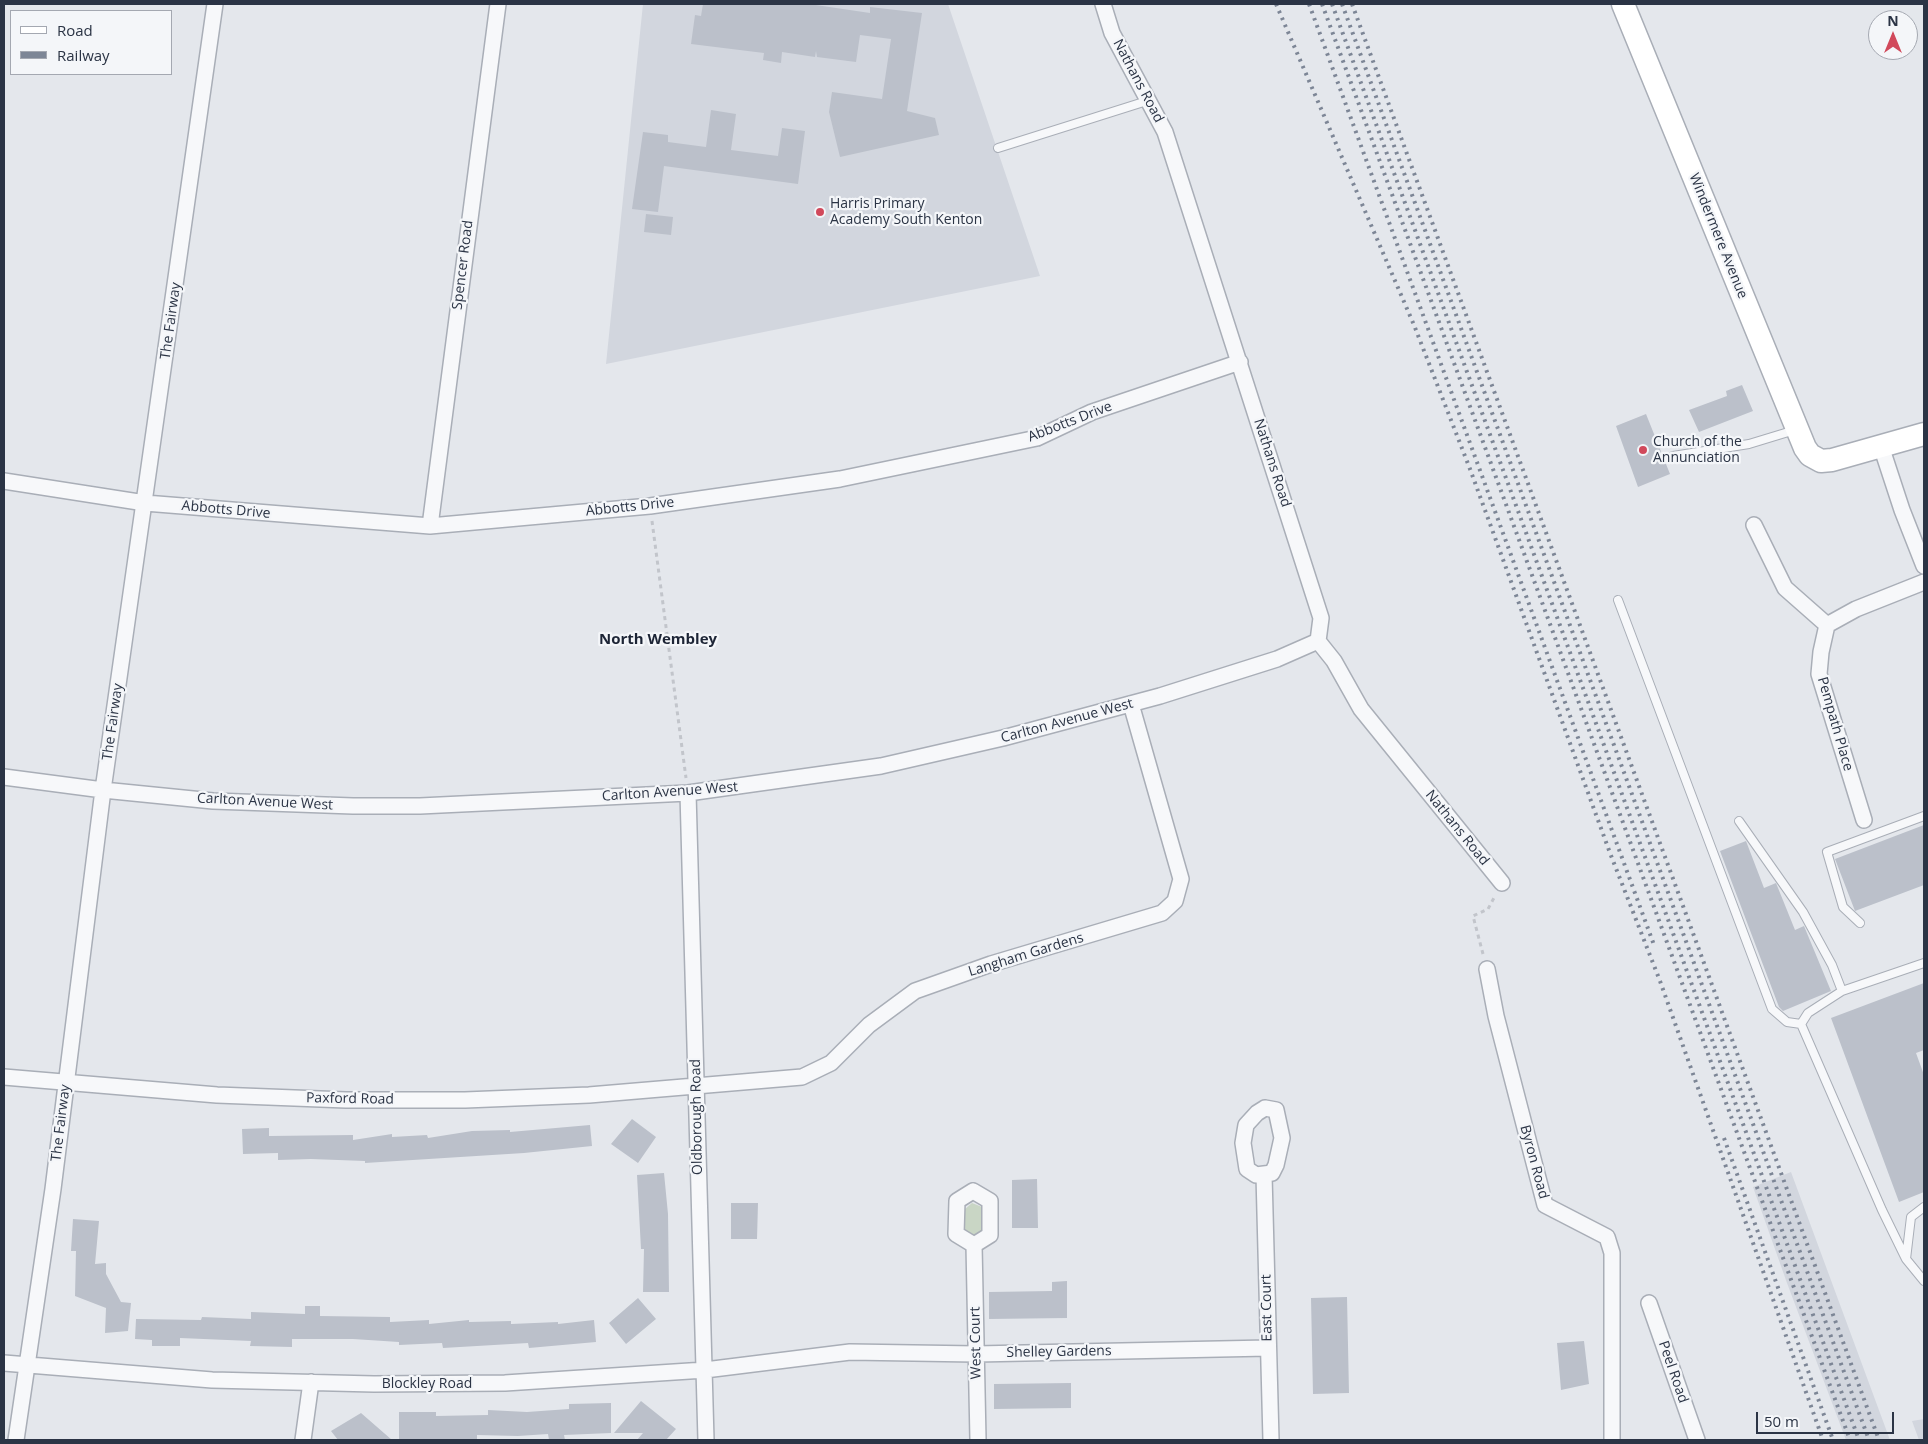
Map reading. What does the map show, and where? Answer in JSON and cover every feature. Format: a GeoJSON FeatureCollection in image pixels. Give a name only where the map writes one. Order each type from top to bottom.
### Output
{"type":"FeatureCollection","features":[{"type":"Feature","properties":{"kind":"street","name":"The Fairway"},"geometry":{"type":"LineString","coordinates":[[16,1440],[53,1189],[103,790],[215,4]]}},
{"type":"Feature","properties":{"kind":"street","name":"Spencer Road"},"geometry":{"type":"LineString","coordinates":[[430,526],[498,4]]}},
{"type":"Feature","properties":{"kind":"street","name":"Nathans Road"},"geometry":{"type":"LineString","coordinates":[[1103,4],[1112,33],[1150,100],[1165,132],[1321,618],[1318,641],[1334,661],[1361,709],[1502,883]]}},
{"type":"Feature","properties":{"kind":"street","name":"Windermere Avenue"},"geometry":{"type":"LineString","coordinates":[[1623,4],[1797,429],[1810,455],[1821,461],[1881,446]]}},
{"type":"Feature","properties":{"kind":"street","name":"Abbotts Drive"},"geometry":{"type":"LineString","coordinates":[[4,481],[145,504],[430,526],[650,506],[840,479],[1037,438],[1092,412],[1240,362]]}},
{"type":"Feature","properties":{"kind":"street"},"geometry":{"type":"LineString","coordinates":[[1924,434],[1881,446],[1924,566]]}},
{"type":"Feature","properties":{"kind":"street"},"geometry":{"type":"LineString","coordinates":[[1754,525],[1784,588],[1827,625],[1856,609],[1924,582]]}},
{"type":"Feature","properties":{"kind":"street","name":"Pempath Place"},"geometry":{"type":"LineString","coordinates":[[1827,625],[1821,652],[1820,674],[1864,820]]}},
{"type":"Feature","properties":{"kind":"street","name":"Carlton Avenue West"},"geometry":{"type":"LineString","coordinates":[[4,777],[103,790],[213,801],[353,806],[420,806],[688,793],[881,766],[1003,738],[1131,704],[1277,659],[1318,641]]}},
{"type":"Feature","properties":{"kind":"street","name":"Langham Gardens"},"geometry":{"type":"LineString","coordinates":[[697,1087],[802,1077],[831,1063],[869,1025],[915,991],[991,964],[1162,913],[1175,901],[1181,879],[1131,704]]}},
{"type":"Feature","properties":{"kind":"street","name":"Oldborough Road"},"geometry":{"type":"LineString","coordinates":[[688,793],[706,1440]]}},
{"type":"Feature","properties":{"kind":"street","name":"Byron Road"},"geometry":{"type":"LineString","coordinates":[[1487,969],[1496,1016],[1545,1205],[1607,1237],[1612,1253],[1612,1440]]}},
{"type":"Feature","properties":{"kind":"street","name":"Paxford Road"},"geometry":{"type":"LineString","coordinates":[[4,1077],[217,1095],[346,1100],[465,1100],[589,1095],[697,1087]]}},
{"type":"Feature","properties":{"kind":"street","name":"East Court"},"geometry":{"type":"LineString","coordinates":[[1264,1175],[1271,1440]]}},
{"type":"Feature","properties":{"kind":"street","name":"West Court"},"geometry":{"type":"LineString","coordinates":[[974,1245],[978,1440]]}},
{"type":"Feature","properties":{"kind":"street","name":"Peel Road"},"geometry":{"type":"LineString","coordinates":[[1649,1303],[1697,1440]]}},
{"type":"Feature","properties":{"kind":"street","name":"Shelley Gardens"},"geometry":{"type":"LineString","coordinates":[[850,1352],[976,1354],[1268,1348]]}},
{"type":"Feature","properties":{"kind":"street","name":"Blockley Road"},"geometry":{"type":"LineString","coordinates":[[4,1364],[212,1380],[505,1383],[704,1370],[850,1352]]}},
{"type":"Feature","properties":{"kind":"street"},"geometry":{"type":"LineString","coordinates":[[303,1440],[311,1382]]}},
{"type":"Feature","properties":{"kind":"lane"},"geometry":{"type":"LineString","coordinates":[[998,148],[1150,100]]}},
{"type":"Feature","properties":{"kind":"lane"},"geometry":{"type":"LineString","coordinates":[[1673,456],[1749,444],[1797,429]]}},
{"type":"Feature","properties":{"kind":"lane"},"geometry":{"type":"LineString","coordinates":[[1618,600],[1772,1009],[1787,1022],[1801,1024]]}},
{"type":"Feature","properties":{"kind":"lane"},"geometry":{"type":"LineString","coordinates":[[1860,923],[1843,907],[1827,852],[1924,816]]}},
{"type":"Feature","properties":{"kind":"lane"},"geometry":{"type":"LineString","coordinates":[[1740,821],[1804,912],[1832,965],[1842,991]]}},
{"type":"Feature","properties":{"kind":"lane"},"geometry":{"type":"LineString","coordinates":[[1801,1024],[1808,1013],[1842,991],[1924,963]]}},
{"type":"Feature","properties":{"kind":"lane"},"geometry":{"type":"LineString","coordinates":[[1801,1024],[1882,1210],[1906,1259],[1924,1281]]}},
{"type":"Feature","properties":{"kind":"lane"},"geometry":{"type":"LineString","coordinates":[[1906,1259],[1911,1217],[1924,1207]]}},
{"type":"Feature","properties":{"kind":"path"},"geometry":{"type":"LineString","coordinates":[[650,506],[688,793]]}},
{"type":"Feature","properties":{"kind":"path"},"geometry":{"type":"LineString","coordinates":[[1487,969],[1473,916],[1488,909],[1490,905]]}},
{"type":"Feature","properties":{"kind":"shaded area","name":"Harris Primary Academy South Kenton"},"geometry":{"type":"Polygon","coordinates":[[[643,4],[948,4],[1040,276],[606,364],[643,4]]]}},
{"type":"Feature","properties":{"kind":"shaded area"},"geometry":{"type":"Polygon","coordinates":[[[1791,1172],[1890,1440],[1846,1440],[1787,1283],[1753,1187],[1791,1172]]]}},
{"type":"Feature","properties":{"kind":"shaded area"},"geometry":{"type":"Polygon","coordinates":[[[1924,1419],[1924,1440],[1919,1440],[1912,1421],[1924,1419]]]}},
{"type":"Feature","properties":{"kind":"green space"},"geometry":{"type":"Polygon","coordinates":[[[972,1203],[982,1207],[984,1228],[978,1236],[972,1237],[964,1230],[964,1210],[972,1203]]]}},
{"type":"Feature","properties":{"kind":"building"},"geometry":{"type":"Polygon","coordinates":[[[703,4],[809,4],[870,13],[870,7],[922,13],[907,111],[935,118],[939,135],[840,157],[829,112],[832,92],[882,99],[891,39],[860,35],[856,62],[817,57],[816,51],[815,57],[782,52],[781,63],[763,60],[764,53],[691,44],[695,15],[701,16],[703,4]]]}},
{"type":"Feature","properties":{"kind":"building"},"geometry":{"type":"Polygon","coordinates":[[[711,110],[736,114],[731,150],[778,156],[782,128],[805,131],[798,184],[664,166],[658,212],[632,209],[643,132],[668,135],[668,142],[706,147],[711,110]]]}},
{"type":"Feature","properties":{"kind":"building"},"geometry":{"type":"Polygon","coordinates":[[[646,214],[673,217],[671,235],[644,232],[646,214]]]}},
{"type":"Feature","properties":{"kind":"building"},"geometry":{"type":"Polygon","coordinates":[[[1742,385],[1753,411],[1699,432],[1689,410],[1727,396],[1726,391],[1742,385]]]}},
{"type":"Feature","properties":{"kind":"building","name":"Church of the Annunciation"},"geometry":{"type":"Polygon","coordinates":[[[1646,414],[1670,474],[1638,487],[1616,426],[1646,414]]]}},
{"type":"Feature","properties":{"kind":"building"},"geometry":{"type":"Polygon","coordinates":[[[1924,825],[1924,885],[1855,911],[1835,859],[1924,825]]]}},
{"type":"Feature","properties":{"kind":"building"},"geometry":{"type":"Polygon","coordinates":[[[1746,841],[1764,888],[1776,883],[1795,930],[1804,926],[1831,991],[1783,1011],[1779,1007],[1720,851],[1746,841]]]}},
{"type":"Feature","properties":{"kind":"building"},"geometry":{"type":"Polygon","coordinates":[[[1924,983],[1924,1050],[1916,1053],[1924,1075],[1924,1192],[1899,1202],[1831,1018],[1924,983]]]}},
{"type":"Feature","properties":{"kind":"building"},"geometry":{"type":"Polygon","coordinates":[[[632,1119],[656,1137],[638,1163],[611,1144],[632,1119]]]}},
{"type":"Feature","properties":{"kind":"building"},"geometry":{"type":"Polygon","coordinates":[[[590,1125],[592,1146],[524,1153],[365,1163],[365,1161],[311,1159],[278,1160],[278,1153],[243,1154],[242,1129],[269,1128],[269,1136],[353,1135],[353,1140],[392,1134],[392,1137],[427,1135],[428,1138],[472,1131],[510,1130],[510,1132],[590,1125]]]}},
{"type":"Feature","properties":{"kind":"building"},"geometry":{"type":"Polygon","coordinates":[[[664,1173],[668,1214],[669,1292],[643,1292],[644,1249],[641,1249],[637,1175],[664,1173]]]}},
{"type":"Feature","properties":{"kind":"building"},"geometry":{"type":"Polygon","coordinates":[[[1037,1179],[1038,1228],[1012,1228],[1012,1180],[1037,1179]]]}},
{"type":"Feature","properties":{"kind":"building"},"geometry":{"type":"Polygon","coordinates":[[[731,1203],[758,1203],[757,1239],[731,1239],[731,1203]]]}},
{"type":"Feature","properties":{"kind":"building"},"geometry":{"type":"Polygon","coordinates":[[[73,1219],[99,1221],[95,1264],[106,1263],[106,1274],[121,1302],[131,1303],[128,1331],[105,1333],[106,1308],[75,1296],[76,1251],[71,1251],[73,1219]]]}},
{"type":"Feature","properties":{"kind":"building"},"geometry":{"type":"Polygon","coordinates":[[[1067,1281],[1067,1318],[989,1319],[989,1292],[1052,1291],[1052,1282],[1067,1281]]]}},
{"type":"Feature","properties":{"kind":"building"},"geometry":{"type":"Polygon","coordinates":[[[1347,1297],[1349,1393],[1313,1394],[1311,1298],[1347,1297]]]}},
{"type":"Feature","properties":{"kind":"building"},"geometry":{"type":"Polygon","coordinates":[[[638,1298],[656,1319],[626,1344],[609,1323],[638,1298]]]}},
{"type":"Feature","properties":{"kind":"building"},"geometry":{"type":"Polygon","coordinates":[[[305,1306],[320,1306],[320,1316],[390,1317],[390,1322],[429,1320],[429,1324],[469,1320],[469,1322],[511,1321],[511,1324],[558,1322],[558,1324],[594,1320],[596,1342],[529,1348],[528,1343],[443,1348],[442,1343],[399,1345],[399,1342],[353,1339],[292,1339],[292,1347],[250,1346],[251,1341],[180,1338],[180,1346],[152,1346],[152,1340],[135,1339],[136,1319],[201,1320],[202,1317],[251,1319],[251,1312],[305,1314],[305,1306]]]}},
{"type":"Feature","properties":{"kind":"building"},"geometry":{"type":"Polygon","coordinates":[[[1584,1341],[1589,1384],[1561,1390],[1557,1343],[1584,1341]]]}},
{"type":"Feature","properties":{"kind":"building"},"geometry":{"type":"Polygon","coordinates":[[[1071,1383],[1071,1408],[994,1409],[994,1384],[1071,1383]]]}},
{"type":"Feature","properties":{"kind":"building"},"geometry":{"type":"Polygon","coordinates":[[[641,1401],[676,1429],[666,1440],[637,1440],[643,1433],[614,1433],[641,1401]]]}},
{"type":"Feature","properties":{"kind":"building"},"geometry":{"type":"Polygon","coordinates":[[[611,1403],[611,1433],[564,1435],[565,1440],[549,1440],[548,1434],[518,1436],[477,1435],[477,1440],[399,1440],[399,1412],[436,1412],[436,1416],[488,1415],[488,1410],[527,1412],[569,1409],[569,1404],[611,1403]]]}},
{"type":"Feature","properties":{"kind":"building"},"geometry":{"type":"Polygon","coordinates":[[[361,1413],[392,1440],[338,1440],[331,1431],[361,1413]]]}},
{"type":"Feature","properties":{"kind":"railway"},"geometry":{"type":"LineString","coordinates":[[1276,4],[1414,325],[1470,469],[1610,853],[1660,981],[1823,1440]]}},
{"type":"Feature","properties":{"kind":"railway"},"geometry":{"type":"LineString","coordinates":[[1309,4],[1654,945]]}},
{"type":"Feature","properties":{"kind":"railway"},"geometry":{"type":"LineString","coordinates":[[1322,4],[1850,1440]]}},
{"type":"Feature","properties":{"kind":"railway"},"geometry":{"type":"LineString","coordinates":[[1332,4],[1859,1440]]}},
{"type":"Feature","properties":{"kind":"railway"},"geometry":{"type":"LineString","coordinates":[[1342,4],[1869,1440]]}},
{"type":"Feature","properties":{"kind":"railway"},"geometry":{"type":"LineString","coordinates":[[1352,4],[1879,1440]]}},
{"type":"Feature","properties":{"kind":"railway"},"geometry":{"type":"LineString","coordinates":[[1724,1138],[1833,1440]]}},
{"type":"Feature","properties":{"kind":"place","name":"Harris Primary Academy South Kenton"},"geometry":{"type":"Point","coordinates":[820,212]}},
{"type":"Feature","properties":{"kind":"place","name":"Church of the Annunciation"},"geometry":{"type":"Point","coordinates":[1643,450]}},
{"type":"Feature","properties":{"kind":"district","name":"North Wembley"},"geometry":{"type":"Point","coordinates":[658,640]}}]}
